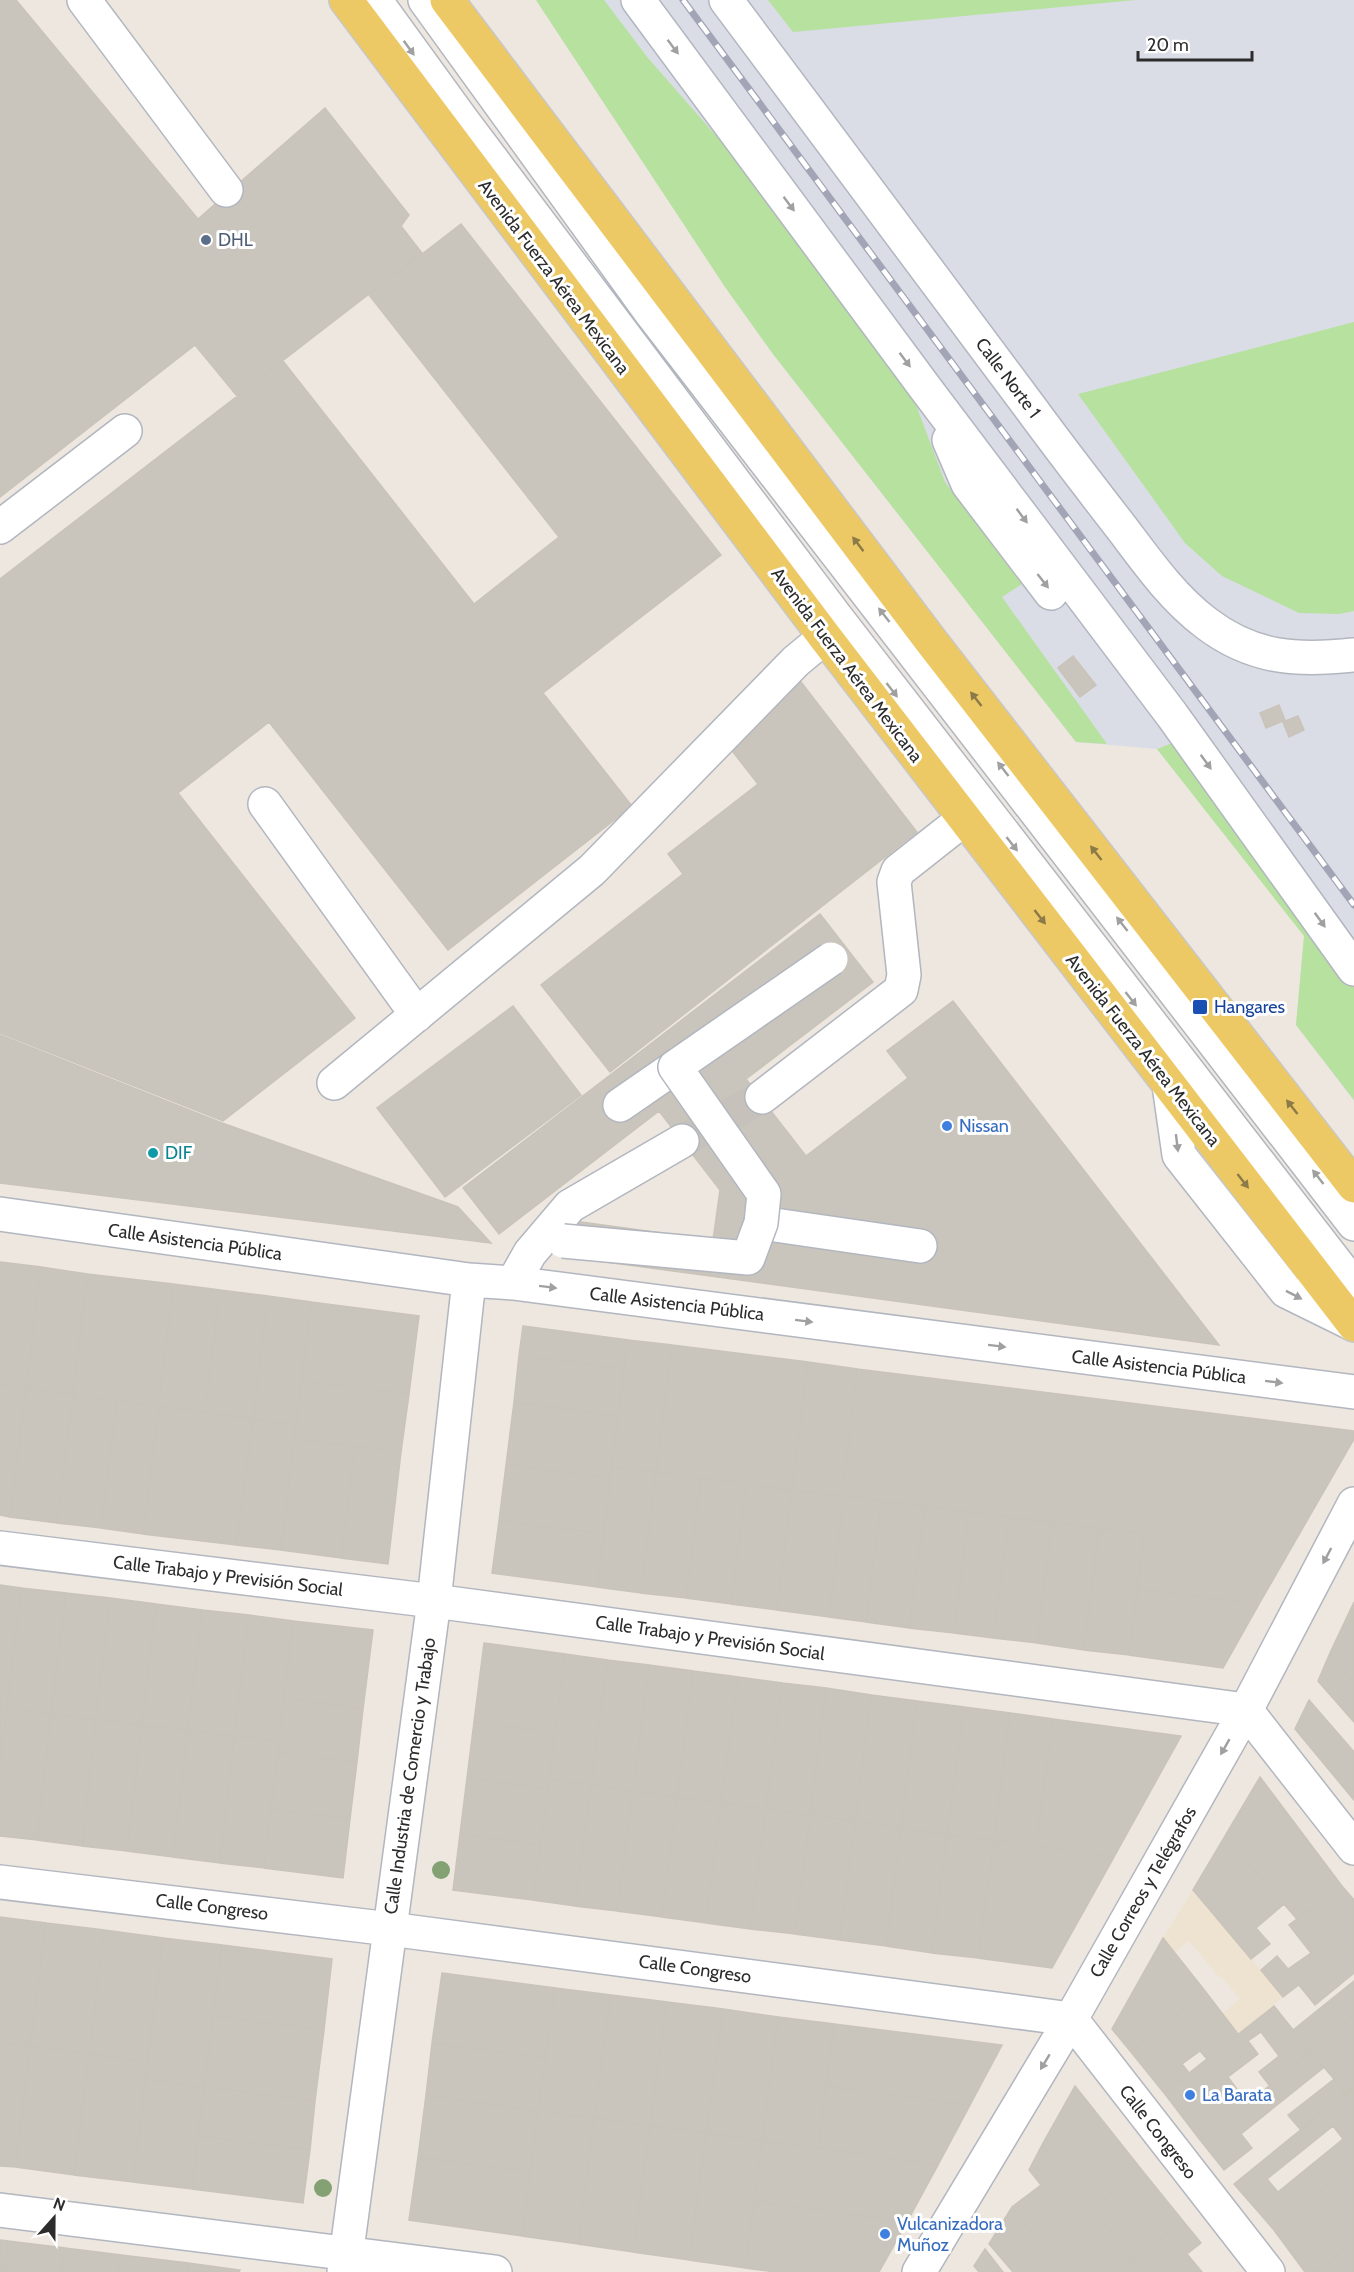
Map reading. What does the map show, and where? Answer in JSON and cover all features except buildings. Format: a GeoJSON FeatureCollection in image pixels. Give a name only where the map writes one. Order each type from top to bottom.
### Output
{"type":"FeatureCollection","features":[{"type":"Feature","properties":{"kind":"main road","name":"Avenida Fuerza Aérea Mexicana"},"geometry":{"type":"LineString","coordinates":[[346,0],[825,637],[1354,1325]]}},
{"type":"Feature","properties":{"kind":"main road"},"geometry":{"type":"LineString","coordinates":[[447,0],[938,650],[1354,1186]]}},
{"type":"Feature","properties":{"kind":"street"},"geometry":{"type":"LineString","coordinates":[[84,0],[226,190]]}},
{"type":"Feature","properties":{"kind":"street"},"geometry":{"type":"LineString","coordinates":[[375,0],[462,120],[836,618],[1354,1286]]}},
{"type":"Feature","properties":{"kind":"street"},"geometry":{"type":"LineString","coordinates":[[425,0],[652,314],[1354,1224]]}},
{"type":"Feature","properties":{"kind":"street"},"geometry":{"type":"LineString","coordinates":[[638,0],[926,389],[1172,715],[1354,969]]}},
{"type":"Feature","properties":{"kind":"street","name":"Calle Norte 1"},"geometry":{"type":"LineString","coordinates":[[726,0],[1060,448],[1156,573],[1184,603],[1206,623],[1230,638],[1260,652],[1315,659],[1354,655]]}},
{"type":"Feature","properties":{"kind":"street"},"geometry":{"type":"LineString","coordinates":[[0,527],[125,431]]}},
{"type":"Feature","properties":{"kind":"street"},"geometry":{"type":"LineString","coordinates":[[334,1083],[592,870],[796,661],[825,637]]}},
{"type":"Feature","properties":{"kind":"street"},"geometry":{"type":"LineString","coordinates":[[265,804],[417,1015]]}},
{"type":"Feature","properties":{"kind":"street"},"geometry":{"type":"LineString","coordinates":[[762,1097],[901,990],[904,975],[894,882],[898,871],[964,819]]}},
{"type":"Feature","properties":{"kind":"street"},"geometry":{"type":"LineString","coordinates":[[620,1105],[831,959]]}},
{"type":"Feature","properties":{"kind":"street"},"geometry":{"type":"LineString","coordinates":[[513,1283],[530,1252],[553,1240],[748,1258],[761,1223],[764,1194],[675,1066]]}},
{"type":"Feature","properties":{"kind":"street"},"geometry":{"type":"LineString","coordinates":[[553,1240],[570,1206],[682,1141]]}},
{"type":"Feature","properties":{"kind":"street","name":"Calle Asistencia Pública"},"geometry":{"type":"LineString","coordinates":[[0,1214],[469,1280],[513,1283],[1354,1392]]}},
{"type":"Feature","properties":{"kind":"street"},"geometry":{"type":"LineString","coordinates":[[761,1223],[920,1246]]}},
{"type":"Feature","properties":{"kind":"street","name":"Calle Industria de Comercio y Trabajo"},"geometry":{"type":"LineString","coordinates":[[345,2262],[434,1601],[469,1280]]}},
{"type":"Feature","properties":{"kind":"street","name":"Calle Correos y Telégrafos"},"geometry":{"type":"LineString","coordinates":[[919,2272],[1071,2019],[1246,1710],[1354,1504]]}},
{"type":"Feature","properties":{"kind":"street","name":"Calle Trabajo y Previsión Social"},"geometry":{"type":"LineString","coordinates":[[0,1548],[434,1601],[1246,1710]]}},
{"type":"Feature","properties":{"kind":"street"},"geometry":{"type":"LineString","coordinates":[[1246,1710],[1354,1848]]}},
{"type":"Feature","properties":{"kind":"street","name":"Calle Congreso"},"geometry":{"type":"LineString","coordinates":[[0,1882],[390,1929],[1071,2019],[1268,2272]]}},
{"type":"Feature","properties":{"kind":"street"},"geometry":{"type":"LineString","coordinates":[[0,2210],[345,2262],[495,2272]]}},
{"type":"Feature","properties":{"kind":"shaded area"},"geometry":{"type":"Polygon","coordinates":[[[536,0],[1354,0],[1354,1101],[1296,1025],[1304,936],[1157,749],[1076,742],[773,354],[725,287],[536,0]]]}},
{"type":"Feature","properties":{"kind":"shaded area"},"geometry":{"type":"Polygon","coordinates":[[[1193,1890],[1283,1997],[1238,2034],[1221,2014],[1240,1999],[1189,1941],[1174,1952],[1163,1938],[1193,1890]]]}},
{"type":"Feature","properties":{"kind":"green space"},"geometry":{"type":"Polygon","coordinates":[[[536,0],[604,0],[648,58],[817,251],[901,365],[945,482],[1022,584],[1002,597],[1107,744],[1076,742],[773,354],[725,287],[536,0]]]}},
{"type":"Feature","properties":{"kind":"green space"},"geometry":{"type":"Polygon","coordinates":[[[768,0],[1136,0],[793,32],[768,0]]]}},
{"type":"Feature","properties":{"kind":"green space"},"geometry":{"type":"Polygon","coordinates":[[[1354,322],[1354,611],[1339,614],[1299,613],[1222,576],[1185,543],[1078,394],[1354,322]]]}},
{"type":"Feature","properties":{"kind":"green space"},"geometry":{"type":"Polygon","coordinates":[[[1182,739],[1354,978],[1354,1100],[1296,1025],[1304,936],[1157,749],[1182,739]]]}},
{"type":"Feature","properties":{"kind":"tunnel"},"geometry":{"type":"LineString","coordinates":[[682,1141],[762,1097]]}},
{"type":"Feature","properties":{"kind":"railway"},"geometry":{"type":"LineString","coordinates":[[683,0],[1354,905]]}},
{"type":"Feature","properties":{"kind":"place","name":"DHL"},"geometry":{"type":"Point","coordinates":[206,240]}},
{"type":"Feature","properties":{"kind":"place","name":"Hangares"},"geometry":{"type":"Point","coordinates":[1200,1007]}},
{"type":"Feature","properties":{"kind":"place","name":"Nissan"},"geometry":{"type":"Point","coordinates":[947,1126]}},
{"type":"Feature","properties":{"kind":"place","name":"DIF"},"geometry":{"type":"Point","coordinates":[153,1153]}},
{"type":"Feature","properties":{"kind":"place","name":"La Barata"},"geometry":{"type":"Point","coordinates":[1190,2095]}},
{"type":"Feature","properties":{"kind":"place","name":"Vulcanizadora Muñoz"},"geometry":{"type":"Point","coordinates":[885,2234]}}]}
